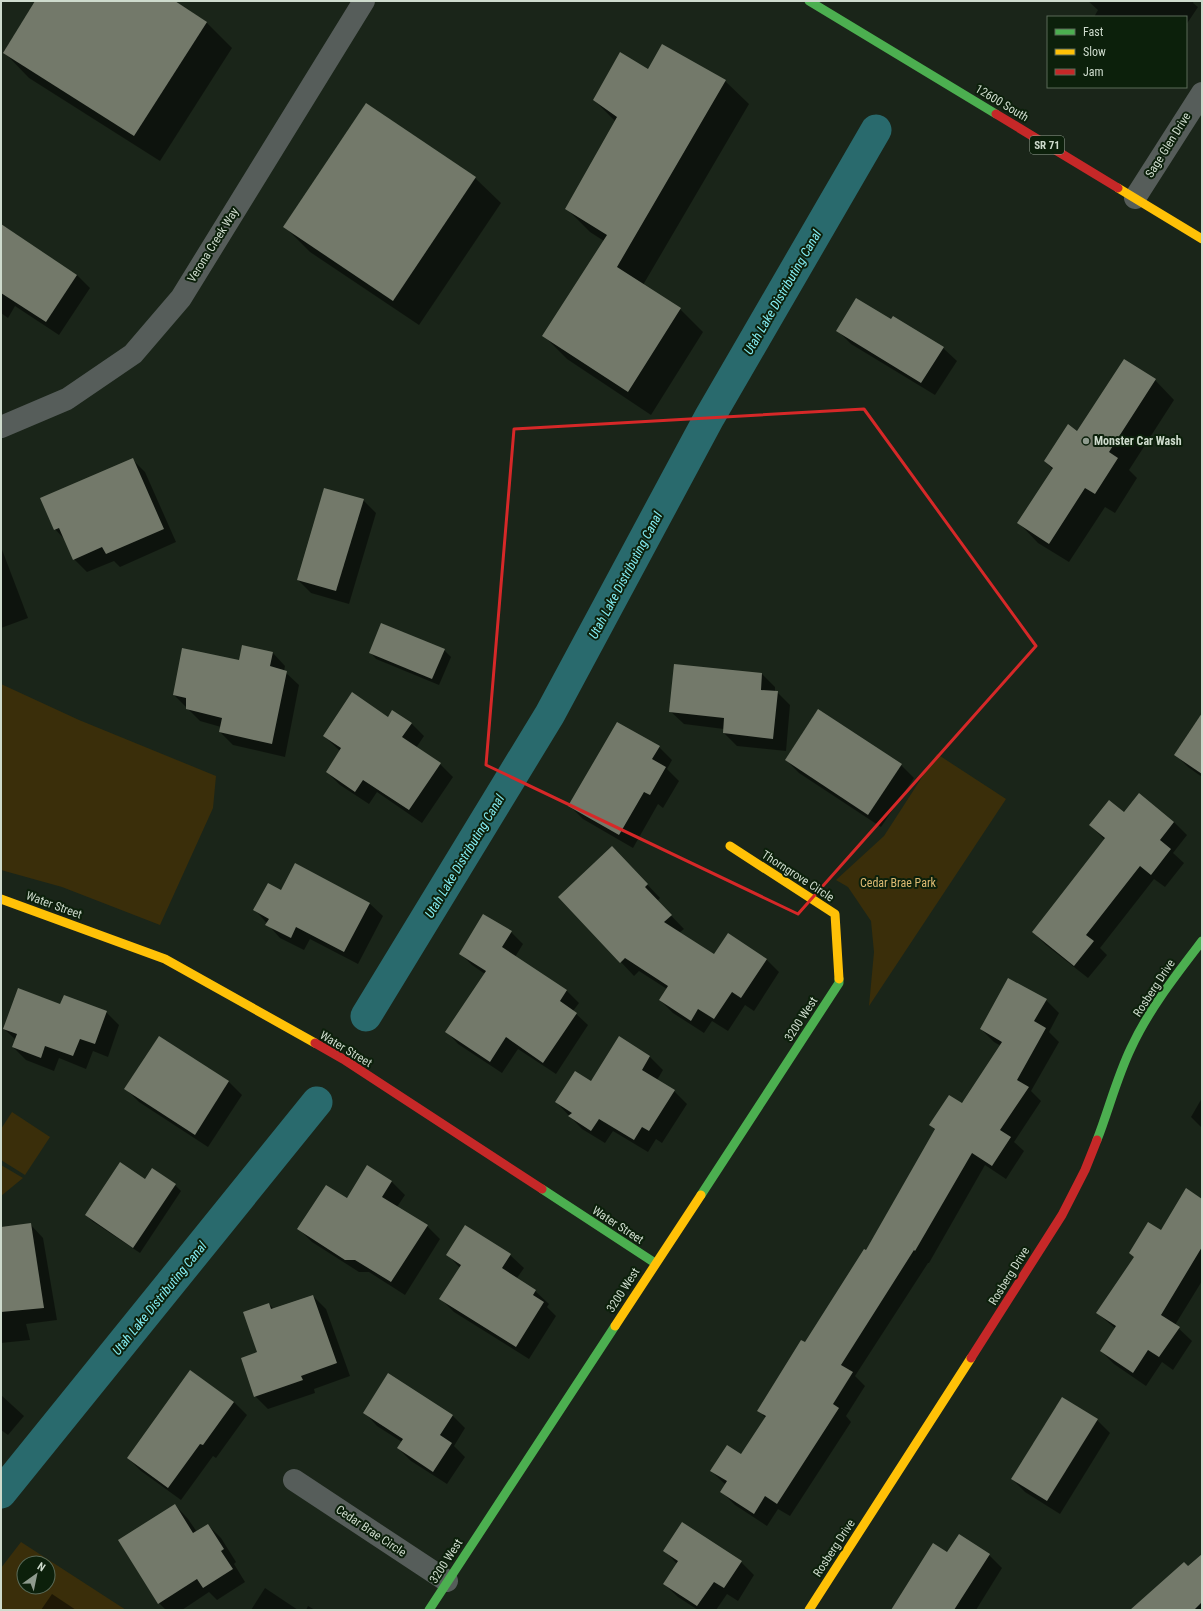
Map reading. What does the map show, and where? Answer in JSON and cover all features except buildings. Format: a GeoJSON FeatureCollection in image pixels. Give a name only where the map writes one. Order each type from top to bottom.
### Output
{"type":"FeatureCollection","features":[{"type":"Feature","properties":{"kind":"street","name":"Verona Creek Way"},"geometry":{"type":"LineString","coordinates":[[1,427],[67,399],[133,354],[181,298],[364,1]]}},
{"type":"Feature","properties":{"kind":"street","name":"12600 South"},"geometry":{"type":"LineString","coordinates":[[809,1],[1202,239]]}},
{"type":"Feature","properties":{"kind":"street","name":"Sage Glen Drive"},"geometry":{"type":"LineString","coordinates":[[1135,198],[1202,92]]}},
{"type":"Feature","properties":{"kind":"street","name":"Thorngrove Circle"},"geometry":{"type":"LineString","coordinates":[[730,846],[835,914],[839,983]]}},
{"type":"Feature","properties":{"kind":"street","name":"Water Street"},"geometry":{"type":"LineString","coordinates":[[1,899],[165,959],[343,1059],[655,1263]]}},
{"type":"Feature","properties":{"kind":"street","name":"Rosberg Drive"},"geometry":{"type":"LineString","coordinates":[[809,1610],[1062,1215],[1084,1174],[1131,1046],[1156,1003],[1202,941]]}},
{"type":"Feature","properties":{"kind":"street","name":"3200 West"},"geometry":{"type":"LineString","coordinates":[[429,1610],[839,983]]}},
{"type":"Feature","properties":{"kind":"street","name":"Cedar Brae Circle"},"geometry":{"type":"LineString","coordinates":[[294,1480],[447,1581]]}},
{"type":"Feature","properties":{"kind":"highlighted area"},"geometry":{"type":"Polygon","coordinates":[[[864,409],[1036,646],[798,914],[486,765],[514,429],[864,409]]]}},
{"type":"Feature","properties":{"kind":"green space"},"geometry":{"type":"Polygon","coordinates":[[[1,684],[79,720],[216,776],[213,808],[160,925],[62,887],[1,870],[1,684]]]}},
{"type":"Feature","properties":{"kind":"green space","name":"Cedar Brae Park"},"geometry":{"type":"Polygon","coordinates":[[[937,754],[1006,799],[869,1006],[874,952],[871,921],[848,887],[836,880],[884,836],[937,754]]]}},
{"type":"Feature","properties":{"kind":"green space"},"geometry":{"type":"Polygon","coordinates":[[[12,1112],[50,1137],[25,1175],[1,1160],[1,1129],[12,1112]]]}},
{"type":"Feature","properties":{"kind":"green space"},"geometry":{"type":"Polygon","coordinates":[[[1,1165],[23,1178],[1,1196],[1,1165]]]}},
{"type":"Feature","properties":{"kind":"green space"},"geometry":{"type":"Polygon","coordinates":[[[21,1542],[41,1555],[16,1555],[16,1595],[56,1595],[56,1565],[126,1610],[1,1610],[1,1568],[21,1542]]]}},
{"type":"Feature","properties":{"kind":"waterway","name":"Utah Lake Distributing Canal"},"geometry":{"type":"LineString","coordinates":[[366,1016],[550,714],[709,418],[876,130]]}},
{"type":"Feature","properties":{"kind":"waterway","name":"Utah Lake Distributing Canal"},"geometry":{"type":"LineString","coordinates":[[1,1493],[317,1102]]}},
{"type":"Feature","properties":{"kind":"traffic: fast"},"geometry":{"type":"LineString","coordinates":[[809,1],[996,114]]}},
{"type":"Feature","properties":{"kind":"traffic: fast"},"geometry":{"type":"LineString","coordinates":[[1097,1140],[1121,1070],[1138,1034],[1164,993],[1202,941]]}},
{"type":"Feature","properties":{"kind":"traffic: fast"},"geometry":{"type":"LineString","coordinates":[[701,1195],[839,983],[839,979]]}},
{"type":"Feature","properties":{"kind":"traffic: fast"},"geometry":{"type":"LineString","coordinates":[[542,1189],[655,1263]]}},
{"type":"Feature","properties":{"kind":"traffic: fast"},"geometry":{"type":"LineString","coordinates":[[429,1610],[615,1326]]}},
{"type":"Feature","properties":{"kind":"traffic: slow"},"geometry":{"type":"LineString","coordinates":[[1118,188],[1202,239]]}},
{"type":"Feature","properties":{"kind":"traffic: slow"},"geometry":{"type":"LineString","coordinates":[[730,846],[835,914],[839,979]]}},
{"type":"Feature","properties":{"kind":"traffic: slow"},"geometry":{"type":"LineString","coordinates":[[1,899],[165,959],[315,1043]]}},
{"type":"Feature","properties":{"kind":"traffic: slow"},"geometry":{"type":"LineString","coordinates":[[615,1326],[701,1195]]}},
{"type":"Feature","properties":{"kind":"traffic: slow"},"geometry":{"type":"LineString","coordinates":[[809,1610],[971,1358]]}},
{"type":"Feature","properties":{"kind":"traffic: jam"},"geometry":{"type":"LineString","coordinates":[[996,114],[1118,188]]}},
{"type":"Feature","properties":{"kind":"traffic: jam"},"geometry":{"type":"LineString","coordinates":[[315,1043],[343,1059],[542,1189]]}},
{"type":"Feature","properties":{"kind":"traffic: jam"},"geometry":{"type":"LineString","coordinates":[[971,1358],[1062,1215],[1085,1170],[1097,1140]]}},
{"type":"Feature","properties":{"kind":"place","name":"Monster Car Wash"},"geometry":{"type":"Point","coordinates":[1086,441]}}]}
